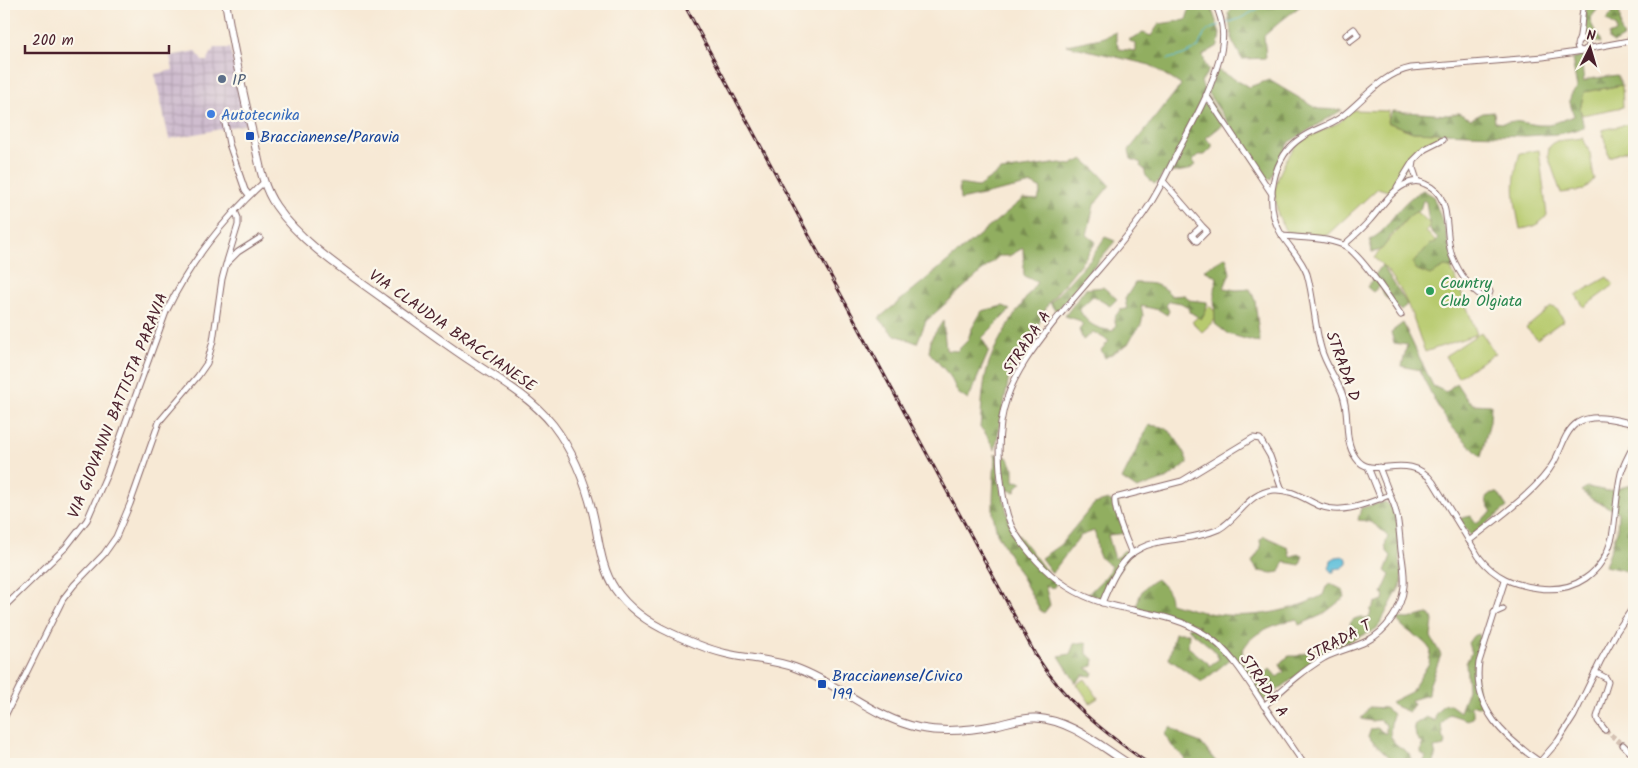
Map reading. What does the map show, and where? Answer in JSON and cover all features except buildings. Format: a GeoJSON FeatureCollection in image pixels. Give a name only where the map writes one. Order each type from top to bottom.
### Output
{"type":"FeatureCollection","features":[{"type":"Feature","properties":{"kind":"main road","name":"VIA CLAUDIA BRACCIANESE"},"geometry":{"type":"LineString","coordinates":[[226,4],[234,51],[264,182],[272,199],[287,221],[325,255],[452,349],[515,389],[543,414],[562,438],[582,476],[607,574],[621,597],[646,618],[685,640],[715,650],[796,668],[873,710],[908,725],[946,731],[971,730],[1027,718],[1045,719],[1075,730],[1129,764]]}},
{"type":"Feature","properties":{"kind":"street"},"geometry":{"type":"LineString","coordinates":[[1582,26],[1589,46],[1585,50],[1578,48],[1584,4]]}},
{"type":"Feature","properties":{"kind":"street","name":"STRADA A"},"geometry":{"type":"LineString","coordinates":[[1217,5],[1222,25],[1223,42],[1220,58],[1206,95],[1163,181],[1150,205],[1129,233],[1068,304],[1028,355],[1010,389],[1003,411],[1001,426],[999,453],[1002,483],[1007,511],[1013,528],[1032,555],[1054,578],[1081,595],[1102,603],[1171,618],[1204,633],[1231,657],[1304,764]]}},
{"type":"Feature","properties":{"kind":"street"},"geometry":{"type":"LineString","coordinates":[[1346,35],[1354,29],[1358,35],[1350,41]]}},
{"type":"Feature","properties":{"kind":"street"},"geometry":{"type":"LineString","coordinates":[[1578,42],[1584,39],[1588,42]]}},
{"type":"Feature","properties":{"kind":"street","name":"STRADA D"},"geometry":{"type":"LineString","coordinates":[[1368,467],[1362,465],[1356,459],[1350,446],[1345,401],[1322,352],[1306,274],[1297,256],[1282,236],[1274,217],[1272,195],[1280,163],[1294,143],[1303,136],[1341,117],[1377,85],[1393,74],[1411,68],[1552,56],[1634,40]]}},
{"type":"Feature","properties":{"kind":"street","name":"STRADA D"},"geometry":{"type":"LineString","coordinates":[[1552,56],[1568,51],[1578,42]]}},
{"type":"Feature","properties":{"kind":"street","name":"STRADA D"},"geometry":{"type":"LineString","coordinates":[[1588,42],[1595,45],[1605,45]]}},
{"type":"Feature","properties":{"kind":"street","name":"STRADA D"},"geometry":{"type":"LineString","coordinates":[[1206,95],[1272,195]]}},
{"type":"Feature","properties":{"kind":"street"},"geometry":{"type":"LineString","coordinates":[[224,123],[229,144],[245,190],[249,195]]}},
{"type":"Feature","properties":{"kind":"street"},"geometry":{"type":"LineString","coordinates":[[1344,245],[1368,222],[1396,190],[1415,159],[1425,149],[1443,140]]}},
{"type":"Feature","properties":{"kind":"street"},"geometry":{"type":"LineString","coordinates":[[1411,168],[1417,180],[1432,187],[1441,198],[1445,208],[1452,254],[1464,280],[1473,290]]}},
{"type":"Feature","properties":{"kind":"street"},"geometry":{"type":"LineString","coordinates":[[1396,190],[1404,184],[1417,180]]}},
{"type":"Feature","properties":{"kind":"street"},"geometry":{"type":"LineString","coordinates":[[1163,181],[1202,226]]}},
{"type":"Feature","properties":{"kind":"street","name":"VIA GIOVANNI BATTISTA PARAVIA"},"geometry":{"type":"LineString","coordinates":[[4,607],[66,547],[86,520],[107,474],[166,312],[176,292],[235,211],[264,182]]}},
{"type":"Feature","properties":{"kind":"street"},"geometry":{"type":"LineString","coordinates":[[4,718],[63,599],[104,554],[119,532],[159,422],[207,363],[214,340],[222,279],[238,224],[235,211]]}},
{"type":"Feature","properties":{"kind":"street"},"geometry":{"type":"LineString","coordinates":[[1282,236],[1328,240],[1344,245],[1355,253],[1401,315]]}},
{"type":"Feature","properties":{"kind":"street"},"geometry":{"type":"LineString","coordinates":[[226,264],[238,252],[260,238]]}},
{"type":"Feature","properties":{"kind":"street"},"geometry":{"type":"LineString","coordinates":[[1469,541],[1544,477],[1554,462],[1568,433],[1577,423],[1598,418],[1634,424]]}},
{"type":"Feature","properties":{"kind":"street"},"geometry":{"type":"LineString","coordinates":[[1132,554],[1123,532],[1114,501],[1115,498],[1184,480],[1254,438],[1261,439],[1269,453],[1282,490]]}},
{"type":"Feature","properties":{"kind":"street"},"geometry":{"type":"LineString","coordinates":[[1381,499],[1368,467],[1379,468],[1405,465],[1415,467],[1425,473],[1433,482],[1486,566],[1505,580],[1530,587],[1558,589],[1578,584],[1592,573],[1603,560],[1610,544],[1622,470],[1634,445]]}},
{"type":"Feature","properties":{"kind":"street","name":"STRADA T"},"geometry":{"type":"LineString","coordinates":[[1264,706],[1294,679],[1319,661],[1367,641],[1378,634],[1388,625],[1393,616],[1403,595],[1405,580],[1398,518],[1379,468]]}},
{"type":"Feature","properties":{"kind":"street"},"geometry":{"type":"LineString","coordinates":[[1102,603],[1115,575],[1132,554],[1152,544],[1214,531],[1229,522],[1254,497],[1268,491],[1282,490],[1298,494],[1323,507],[1335,509],[1354,508],[1390,496]]}},
{"type":"Feature","properties":{"kind":"street"},"geometry":{"type":"LineString","coordinates":[[1505,580],[1479,662],[1480,697],[1500,730],[1539,763],[1558,741],[1574,716],[1617,631],[1634,606]]}},
{"type":"Feature","properties":{"kind":"street"},"geometry":{"type":"LineString","coordinates":[[1494,613],[1503,609]]}},
{"type":"Feature","properties":{"kind":"street"},"geometry":{"type":"LineString","coordinates":[[1595,672],[1606,678],[1608,682],[1597,718],[1604,730]]}},
{"type":"Feature","properties":{"kind":"street"},"geometry":{"type":"LineString","coordinates":[[1623,745],[1634,756]]}},
{"type":"Feature","properties":{"kind":"shaded area"},"geometry":{"type":"Polygon","coordinates":[[[214,48],[230,48],[247,124],[169,139],[155,74],[173,70],[170,56],[196,51],[202,61],[207,61],[214,48]]]}},
{"type":"Feature","properties":{"kind":"green space"},"geometry":{"type":"Polygon","coordinates":[[[1191,4],[1210,4],[1220,33],[1218,46],[1203,55],[1209,70],[1201,82],[1206,95],[1225,123],[1206,138],[1212,144],[1212,148],[1205,155],[1199,155],[1193,161],[1196,165],[1188,170],[1163,174],[1158,182],[1154,184],[1146,176],[1144,169],[1140,166],[1141,163],[1131,159],[1129,150],[1181,85],[1150,65],[1066,45],[1101,38],[1116,32],[1119,49],[1136,51],[1136,44],[1128,40],[1143,33],[1151,36],[1159,24],[1186,20],[1191,4]]]}},
{"type":"Feature","properties":{"kind":"green space"},"geometry":{"type":"Polygon","coordinates":[[[1236,4],[1303,4],[1264,36],[1266,58],[1242,59],[1232,40],[1228,13],[1236,4]]]}},
{"type":"Feature","properties":{"kind":"green space"},"geometry":{"type":"Polygon","coordinates":[[[1587,4],[1598,4],[1600,6],[1590,19],[1601,43],[1587,38],[1585,17],[1587,4]]]}},
{"type":"Feature","properties":{"kind":"green space"},"geometry":{"type":"Polygon","coordinates":[[[1605,4],[1619,4],[1621,31],[1624,37],[1614,43],[1609,40],[1609,35],[1616,32],[1616,27],[1607,20],[1613,12],[1605,4]]]}},
{"type":"Feature","properties":{"kind":"green space"},"geometry":{"type":"Polygon","coordinates":[[[1582,55],[1586,59],[1582,65],[1584,82],[1589,79],[1617,75],[1622,85],[1584,92],[1580,109],[1584,128],[1558,134],[1525,136],[1413,132],[1387,122],[1392,111],[1448,115],[1458,113],[1471,119],[1483,113],[1494,112],[1495,122],[1514,121],[1549,125],[1574,116],[1570,98],[1577,88],[1572,59],[1582,55]]]}},
{"type":"Feature","properties":{"kind":"green space"},"geometry":{"type":"Polygon","coordinates":[[[1217,70],[1249,87],[1269,80],[1318,109],[1342,110],[1289,142],[1276,165],[1271,179],[1266,179],[1207,92],[1217,70]]]}},
{"type":"Feature","properties":{"kind":"green space"},"geometry":{"type":"Polygon","coordinates":[[[1622,85],[1623,107],[1582,115],[1580,109],[1584,92],[1622,85]]]}},
{"type":"Feature","properties":{"kind":"green space"},"geometry":{"type":"Polygon","coordinates":[[[1351,110],[1389,111],[1387,122],[1413,132],[1440,133],[1442,136],[1423,144],[1411,157],[1391,192],[1378,188],[1327,235],[1286,232],[1278,215],[1274,192],[1286,160],[1298,142],[1340,122],[1351,110]]]}},
{"type":"Feature","properties":{"kind":"green space"},"geometry":{"type":"Polygon","coordinates":[[[1633,123],[1634,148],[1609,157],[1602,130],[1633,123]]]}},
{"type":"Feature","properties":{"kind":"green space"},"geometry":{"type":"Polygon","coordinates":[[[1583,138],[1590,153],[1594,179],[1584,190],[1561,193],[1548,156],[1549,147],[1556,141],[1583,138]]]}},
{"type":"Feature","properties":{"kind":"green space"},"geometry":{"type":"Polygon","coordinates":[[[1539,150],[1547,215],[1535,225],[1520,229],[1514,191],[1517,164],[1520,153],[1539,150]]]}},
{"type":"Feature","properties":{"kind":"green space"},"geometry":{"type":"Polygon","coordinates":[[[1083,159],[1110,185],[1094,205],[1087,235],[1096,242],[1048,304],[1026,350],[1010,372],[995,450],[984,431],[980,428],[983,389],[988,366],[997,345],[1009,323],[1037,282],[1024,276],[1023,248],[1009,256],[999,256],[926,321],[917,343],[893,334],[879,318],[1023,199],[1038,200],[1041,189],[1032,184],[960,200],[959,184],[978,187],[1001,171],[1060,163],[1071,165],[1083,159]]]}},
{"type":"Feature","properties":{"kind":"green space"},"geometry":{"type":"Polygon","coordinates":[[[1423,190],[1433,196],[1445,229],[1455,269],[1445,267],[1430,275],[1415,269],[1413,263],[1438,238],[1430,230],[1426,202],[1423,200],[1420,210],[1413,213],[1393,232],[1382,248],[1372,252],[1370,240],[1382,231],[1406,203],[1423,190]]]}},
{"type":"Feature","properties":{"kind":"green space","name":"Country Club Olgiata"},"geometry":{"type":"Polygon","coordinates":[[[1414,210],[1431,224],[1426,232],[1434,239],[1449,264],[1477,334],[1425,352],[1400,289],[1393,277],[1374,258],[1414,210]]]}},
{"type":"Feature","properties":{"kind":"green space"},"geometry":{"type":"Polygon","coordinates":[[[1105,237],[1115,241],[1056,312],[1050,303],[1091,258],[1105,237]]]}},
{"type":"Feature","properties":{"kind":"green space"},"geometry":{"type":"Polygon","coordinates":[[[1226,257],[1230,273],[1224,288],[1236,290],[1250,289],[1255,300],[1260,343],[1228,334],[1215,324],[1214,292],[1217,277],[1204,270],[1226,257]]]}},
{"type":"Feature","properties":{"kind":"green space"},"geometry":{"type":"Polygon","coordinates":[[[1382,265],[1407,304],[1401,311],[1384,296],[1381,285],[1373,292],[1367,287],[1382,265]]]}},
{"type":"Feature","properties":{"kind":"green space"},"geometry":{"type":"Polygon","coordinates":[[[1607,277],[1614,285],[1584,307],[1576,295],[1607,277]]]}},
{"type":"Feature","properties":{"kind":"green space"},"geometry":{"type":"Polygon","coordinates":[[[1135,283],[1155,285],[1164,288],[1172,296],[1185,295],[1189,300],[1207,302],[1206,311],[1201,319],[1181,303],[1170,301],[1166,305],[1169,311],[1167,315],[1159,310],[1141,306],[1143,315],[1141,326],[1134,333],[1128,344],[1105,358],[1101,350],[1109,341],[1093,332],[1083,340],[1079,330],[1083,325],[1078,320],[1065,316],[1085,289],[1103,287],[1117,299],[1110,306],[1093,296],[1079,309],[1093,325],[1101,329],[1113,331],[1116,325],[1114,318],[1120,310],[1127,309],[1125,299],[1135,283]]]}},
{"type":"Feature","properties":{"kind":"green space"},"geometry":{"type":"Polygon","coordinates":[[[1003,306],[1010,310],[982,338],[989,351],[968,400],[958,393],[950,376],[929,352],[931,339],[943,321],[946,350],[957,351],[968,340],[971,330],[982,311],[1003,306]]]}},
{"type":"Feature","properties":{"kind":"green space"},"geometry":{"type":"Polygon","coordinates":[[[1210,306],[1219,316],[1202,332],[1192,322],[1210,306]]]}},
{"type":"Feature","properties":{"kind":"green space"},"geometry":{"type":"Polygon","coordinates":[[[1551,307],[1556,308],[1564,320],[1537,339],[1526,328],[1551,307]]]}},
{"type":"Feature","properties":{"kind":"green space"},"geometry":{"type":"Polygon","coordinates":[[[1403,323],[1433,386],[1446,392],[1456,383],[1466,398],[1473,404],[1491,405],[1490,421],[1481,457],[1450,425],[1419,370],[1402,366],[1407,345],[1394,343],[1391,332],[1403,323]]]}},
{"type":"Feature","properties":{"kind":"green space"},"geometry":{"type":"Polygon","coordinates":[[[1481,332],[1495,353],[1458,377],[1445,356],[1481,332]]]}},
{"type":"Feature","properties":{"kind":"green space"},"geometry":{"type":"Polygon","coordinates":[[[1149,425],[1163,427],[1169,431],[1185,454],[1188,463],[1168,478],[1137,489],[1122,479],[1149,425]]]}},
{"type":"Feature","properties":{"kind":"green space"},"geometry":{"type":"Polygon","coordinates":[[[995,454],[1007,457],[1014,468],[1014,481],[1022,482],[1015,492],[1008,490],[1003,474],[998,476],[1010,524],[1056,584],[1053,588],[1045,585],[1050,605],[1044,613],[1040,610],[997,533],[993,514],[995,454]]]}},
{"type":"Feature","properties":{"kind":"green space"},"geometry":{"type":"Polygon","coordinates":[[[1631,485],[1632,507],[1634,506],[1634,562],[1626,571],[1605,566],[1617,531],[1618,512],[1590,498],[1581,491],[1587,487],[1608,491],[1631,485]]]}},
{"type":"Feature","properties":{"kind":"green space"},"geometry":{"type":"Polygon","coordinates":[[[1491,493],[1498,493],[1507,507],[1471,536],[1458,519],[1471,516],[1476,523],[1492,512],[1487,504],[1486,497],[1491,493]]]}},
{"type":"Feature","properties":{"kind":"green space"},"geometry":{"type":"Polygon","coordinates":[[[1108,500],[1118,504],[1128,533],[1108,535],[1115,559],[1125,550],[1129,554],[1102,599],[1088,594],[1107,575],[1111,566],[1099,554],[1094,531],[1080,536],[1052,573],[1041,558],[1060,545],[1094,504],[1108,500]]]}},
{"type":"Feature","properties":{"kind":"green space"},"geometry":{"type":"Polygon","coordinates":[[[1385,502],[1392,507],[1397,521],[1402,583],[1377,629],[1330,650],[1264,701],[1233,657],[1202,682],[1169,659],[1175,633],[1189,633],[1188,647],[1208,663],[1209,666],[1219,659],[1213,649],[1187,628],[1200,626],[1136,609],[1142,591],[1157,579],[1168,592],[1170,603],[1203,612],[1233,615],[1265,614],[1295,607],[1323,595],[1326,587],[1331,584],[1343,590],[1345,597],[1322,615],[1299,625],[1297,619],[1273,626],[1258,634],[1246,645],[1242,652],[1255,676],[1260,678],[1270,669],[1277,677],[1284,672],[1280,665],[1282,661],[1289,656],[1297,656],[1320,648],[1351,628],[1350,623],[1354,619],[1360,617],[1367,619],[1375,603],[1383,600],[1384,594],[1382,593],[1390,575],[1385,571],[1391,556],[1385,547],[1388,537],[1375,525],[1358,520],[1361,508],[1385,502]]]}},
{"type":"Feature","properties":{"kind":"green space"},"geometry":{"type":"Polygon","coordinates":[[[1264,536],[1288,547],[1290,557],[1298,554],[1303,555],[1300,565],[1284,562],[1280,572],[1258,571],[1252,562],[1261,548],[1260,540],[1264,536]]]}},
{"type":"Feature","properties":{"kind":"green space"},"geometry":{"type":"Polygon","coordinates":[[[1427,614],[1432,617],[1431,637],[1441,655],[1429,686],[1428,695],[1411,700],[1413,705],[1409,712],[1395,706],[1391,702],[1411,692],[1429,663],[1431,651],[1428,646],[1399,623],[1396,618],[1409,619],[1427,614]]]}},
{"type":"Feature","properties":{"kind":"green space"},"geometry":{"type":"Polygon","coordinates":[[[1479,634],[1481,640],[1477,658],[1476,680],[1477,694],[1482,707],[1474,705],[1470,707],[1473,711],[1473,718],[1467,720],[1449,714],[1441,725],[1442,737],[1446,742],[1445,746],[1434,748],[1436,757],[1433,764],[1416,764],[1423,763],[1426,757],[1421,753],[1422,744],[1416,737],[1414,725],[1426,717],[1435,721],[1435,715],[1443,705],[1449,704],[1460,712],[1468,689],[1466,663],[1471,653],[1468,643],[1473,636],[1479,634]]]}},
{"type":"Feature","properties":{"kind":"green space"},"geometry":{"type":"Polygon","coordinates":[[[1085,642],[1087,644],[1087,654],[1094,659],[1093,666],[1086,668],[1093,672],[1092,676],[1083,675],[1076,683],[1059,656],[1070,654],[1074,644],[1085,642]]]}},
{"type":"Feature","properties":{"kind":"green space"},"geometry":{"type":"Polygon","coordinates":[[[1085,679],[1098,698],[1090,703],[1077,684],[1085,679]]]}},
{"type":"Feature","properties":{"kind":"green space"},"geometry":{"type":"Polygon","coordinates":[[[1369,707],[1385,708],[1393,714],[1390,730],[1392,739],[1394,743],[1411,755],[1411,760],[1416,764],[1397,764],[1368,737],[1371,729],[1377,728],[1386,734],[1386,725],[1380,720],[1361,719],[1369,707]]]}},
{"type":"Feature","properties":{"kind":"green space"},"geometry":{"type":"Polygon","coordinates":[[[1170,727],[1185,737],[1201,743],[1217,763],[1220,764],[1184,764],[1185,758],[1172,746],[1165,734],[1170,727]]]}},
{"type":"Feature","properties":{"kind":"water"},"geometry":{"type":"Polygon","coordinates":[[[1343,556],[1347,559],[1347,564],[1331,572],[1329,567],[1331,560],[1343,556]]]}},
{"type":"Feature","properties":{"kind":"waterway"},"geometry":{"type":"LineString","coordinates":[[1224,24],[1239,19],[1267,4]]}},
{"type":"Feature","properties":{"kind":"waterway"},"geometry":{"type":"LineString","coordinates":[[1168,59],[1198,48],[1205,33],[1220,25]]}},
{"type":"Feature","properties":{"kind":"tunnel"},"geometry":{"type":"LineString","coordinates":[[1605,730],[1623,745]]}},
{"type":"Feature","properties":{"kind":"railway"},"geometry":{"type":"LineString","coordinates":[[684,4],[1035,654],[1072,702],[1100,728],[1149,764]]}},
{"type":"Feature","properties":{"kind":"place","name":"IP"},"geometry":{"type":"Point","coordinates":[222,79]}},
{"type":"Feature","properties":{"kind":"place","name":"Autotecnika"},"geometry":{"type":"Point","coordinates":[211,114]}},
{"type":"Feature","properties":{"kind":"place","name":"Braccianense/Paravia"},"geometry":{"type":"Point","coordinates":[250,136]}},
{"type":"Feature","properties":{"kind":"place","name":"Country Club Olgiata"},"geometry":{"type":"Point","coordinates":[1430,291]}},
{"type":"Feature","properties":{"kind":"place","name":"Braccianense/Civico 199"},"geometry":{"type":"Point","coordinates":[822,684]}}]}
